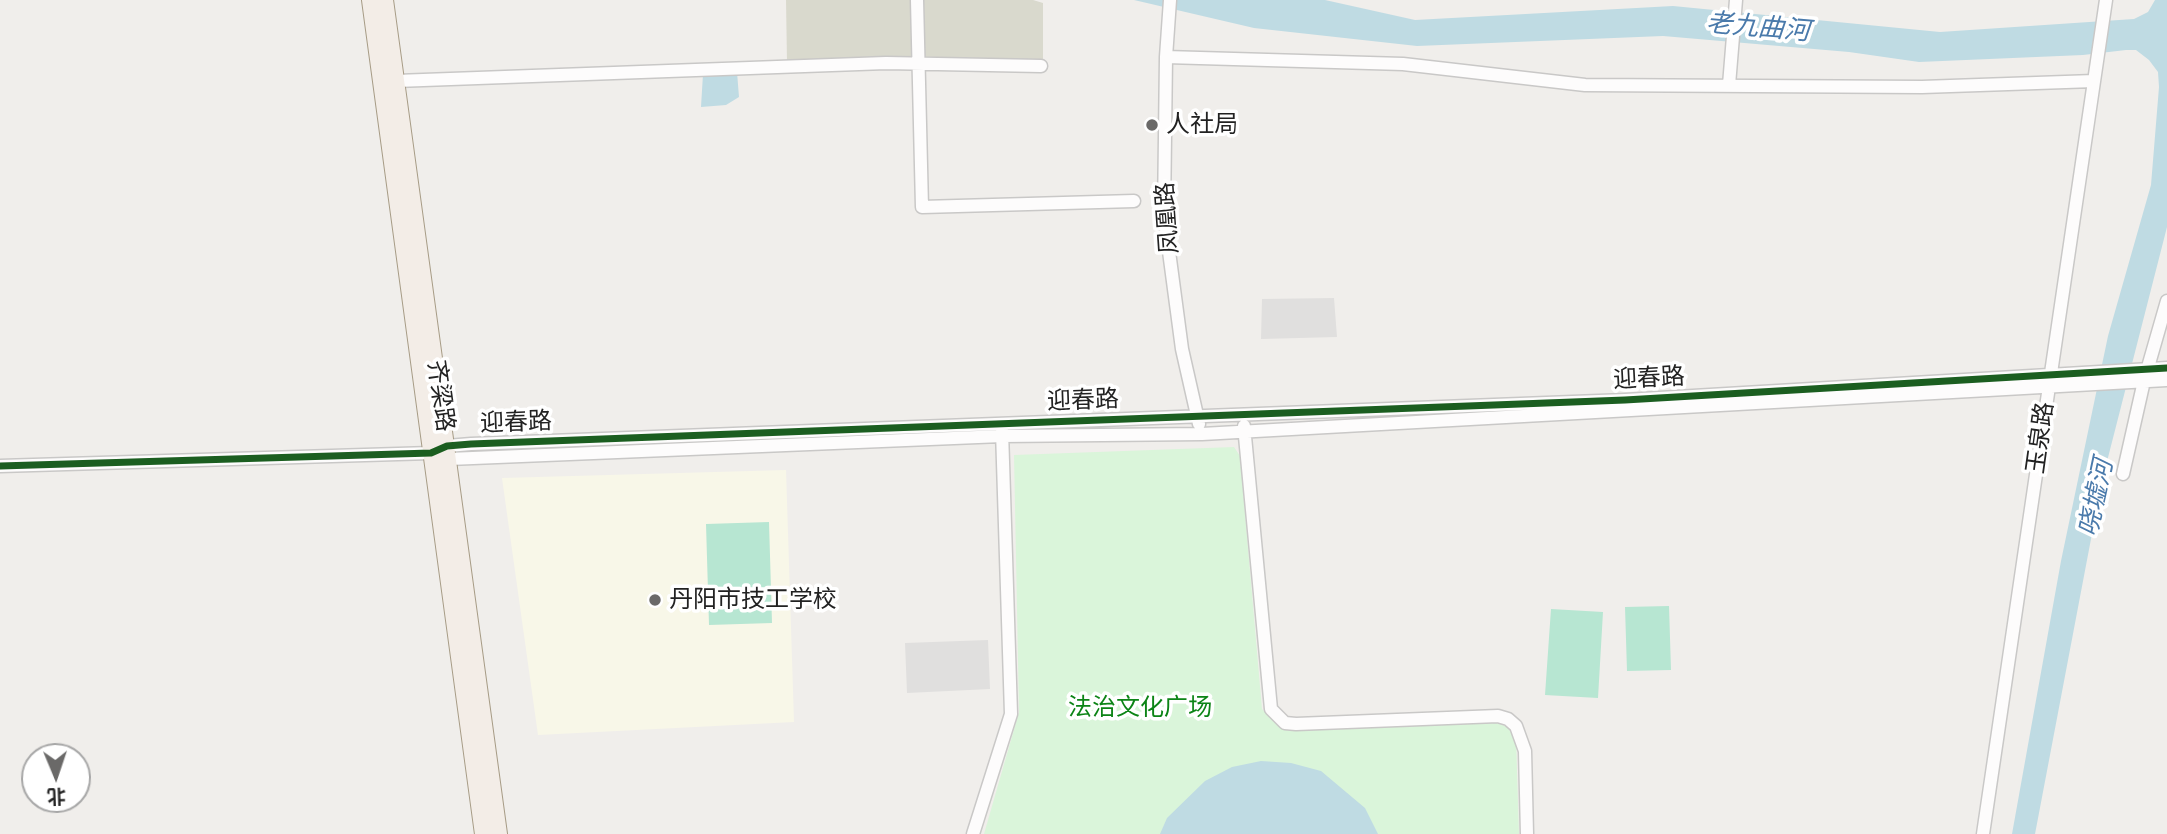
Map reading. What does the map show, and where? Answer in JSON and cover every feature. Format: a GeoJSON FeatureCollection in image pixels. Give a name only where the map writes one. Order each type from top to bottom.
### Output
{"type":"FeatureCollection","features":[{"type":"Feature","properties":{"kind":"main road","name":"齐梁路"},"geometry":{"type":"LineString","coordinates":[[369,0],[448,453],[499,834]]}},
{"type":"Feature","properties":{"kind":"main road","name":"齐梁路"},"geometry":{"type":"LineString","coordinates":[[385,0],[396,80],[401,177],[431,453],[483,834]]}},
{"type":"Feature","properties":{"kind":"street"},"geometry":{"type":"LineString","coordinates":[[917,0],[922,208],[1134,201]]}},
{"type":"Feature","properties":{"kind":"street","name":"凤凰路"},"geometry":{"type":"LineString","coordinates":[[1170,0],[1166,57],[1164,214],[1182,349],[1202,434]]}},
{"type":"Feature","properties":{"kind":"street"},"geometry":{"type":"LineString","coordinates":[[1730,85],[1736,2]]}},
{"type":"Feature","properties":{"kind":"street","name":"玉泉路"},"geometry":{"type":"LineString","coordinates":[[1983,834],[2106,5]]}},
{"type":"Feature","properties":{"kind":"street"},"geometry":{"type":"LineString","coordinates":[[1166,57],[1404,64],[1585,85],[1922,87],[2094,81]]}},
{"type":"Feature","properties":{"kind":"street"},"geometry":{"type":"LineString","coordinates":[[396,80],[886,63],[1041,66]]}},
{"type":"Feature","properties":{"kind":"street"},"geometry":{"type":"LineString","coordinates":[[2123,474],[2140,376],[2167,301]]}},
{"type":"Feature","properties":{"kind":"street","name":"迎春路"},"geometry":{"type":"LineString","coordinates":[[2140,376],[2167,368]]}},
{"type":"Feature","properties":{"kind":"street","name":"迎春路"},"geometry":{"type":"LineString","coordinates":[[0,466],[448,453],[2140,376],[2167,380]]}},
{"type":"Feature","properties":{"kind":"street","name":"迎春路"},"geometry":{"type":"LineString","coordinates":[[1002,429],[1202,434],[2050,381]]}},
{"type":"Feature","properties":{"kind":"street"},"geometry":{"type":"LineString","coordinates":[[1243,416],[1271,709],[1285,723],[1296,724],[1498,716],[1508,719],[1516,726],[1525,751],[1527,834]]}},
{"type":"Feature","properties":{"kind":"street"},"geometry":{"type":"LineString","coordinates":[[973,834],[1011,713],[1002,429]]}},
{"type":"Feature","properties":{"kind":"shaded area"},"geometry":{"type":"Polygon","coordinates":[[[786,0],[1033,0],[1043,3],[1043,62],[787,62],[786,0]]]}},
{"type":"Feature","properties":{"kind":"shaded area"},"geometry":{"type":"Polygon","coordinates":[[[1334,298],[1337,337],[1261,339],[1262,299],[1334,298]]]}},
{"type":"Feature","properties":{"kind":"shaded area","name":"丹阳市技工学校"},"geometry":{"type":"Polygon","coordinates":[[[786,470],[794,722],[538,735],[502,478],[786,470]]]}},
{"type":"Feature","properties":{"kind":"shaded area"},"geometry":{"type":"Polygon","coordinates":[[[988,640],[990,689],[907,693],[905,643],[988,640]]]}},
{"type":"Feature","properties":{"kind":"green space","name":"法治文化广场"},"geometry":{"type":"Polygon","coordinates":[[[1234,447],[1240,456],[1262,709],[1280,727],[1296,730],[1497,723],[1510,728],[1516,737],[1519,834],[984,834],[1019,712],[1014,455],[1234,447]]]}},
{"type":"Feature","properties":{"kind":"green space"},"geometry":{"type":"Polygon","coordinates":[[[769,522],[772,623],[709,625],[706,524],[769,522]]]}},
{"type":"Feature","properties":{"kind":"green space"},"geometry":{"type":"Polygon","coordinates":[[[1669,606],[1671,670],[1627,671],[1625,607],[1669,606]]]}},
{"type":"Feature","properties":{"kind":"green space"},"geometry":{"type":"Polygon","coordinates":[[[1551,609],[1603,612],[1598,698],[1545,695],[1551,609]]]}},
{"type":"Feature","properties":{"kind":"water"},"geometry":{"type":"Polygon","coordinates":[[[1134,0],[1325,0],[1415,20],[1673,6],[1940,32],[2134,19],[2148,12],[2155,0],[2167,0],[2167,227],[2102,481],[2035,834],[2012,834],[2061,561],[2108,336],[2151,185],[2159,87],[2158,72],[2149,60],[2136,50],[2126,50],[2083,55],[1919,62],[1849,52],[1663,36],[1417,46],[1254,28],[1134,0]]]}},
{"type":"Feature","properties":{"kind":"water"},"geometry":{"type":"Polygon","coordinates":[[[737,72],[739,97],[726,105],[701,107],[703,74],[737,72]]]}},
{"type":"Feature","properties":{"kind":"water"},"geometry":{"type":"Polygon","coordinates":[[[1261,761],[1291,763],[1321,771],[1365,808],[1378,834],[1160,834],[1167,818],[1205,781],[1232,767],[1261,761]]]}},
{"type":"Feature","properties":{"kind":"cycle path"},"geometry":{"type":"LineString","coordinates":[[0,466],[431,453],[447,446],[471,444],[1625,400],[2167,368]]}},
{"type":"Feature","properties":{"kind":"place","name":"人社局"},"geometry":{"type":"Point","coordinates":[1152,125]}},
{"type":"Feature","properties":{"kind":"place","name":"丹阳市技工学校"},"geometry":{"type":"Point","coordinates":[655,600]}},
{"type":"Feature","properties":{"kind":"water label","name":"老九曲河"},"geometry":{"type":"Point","coordinates":[1758,28]}},
{"type":"Feature","properties":{"kind":"water label","name":"哓墟河"},"geometry":{"type":"Point","coordinates":[2097,498]}}]}
